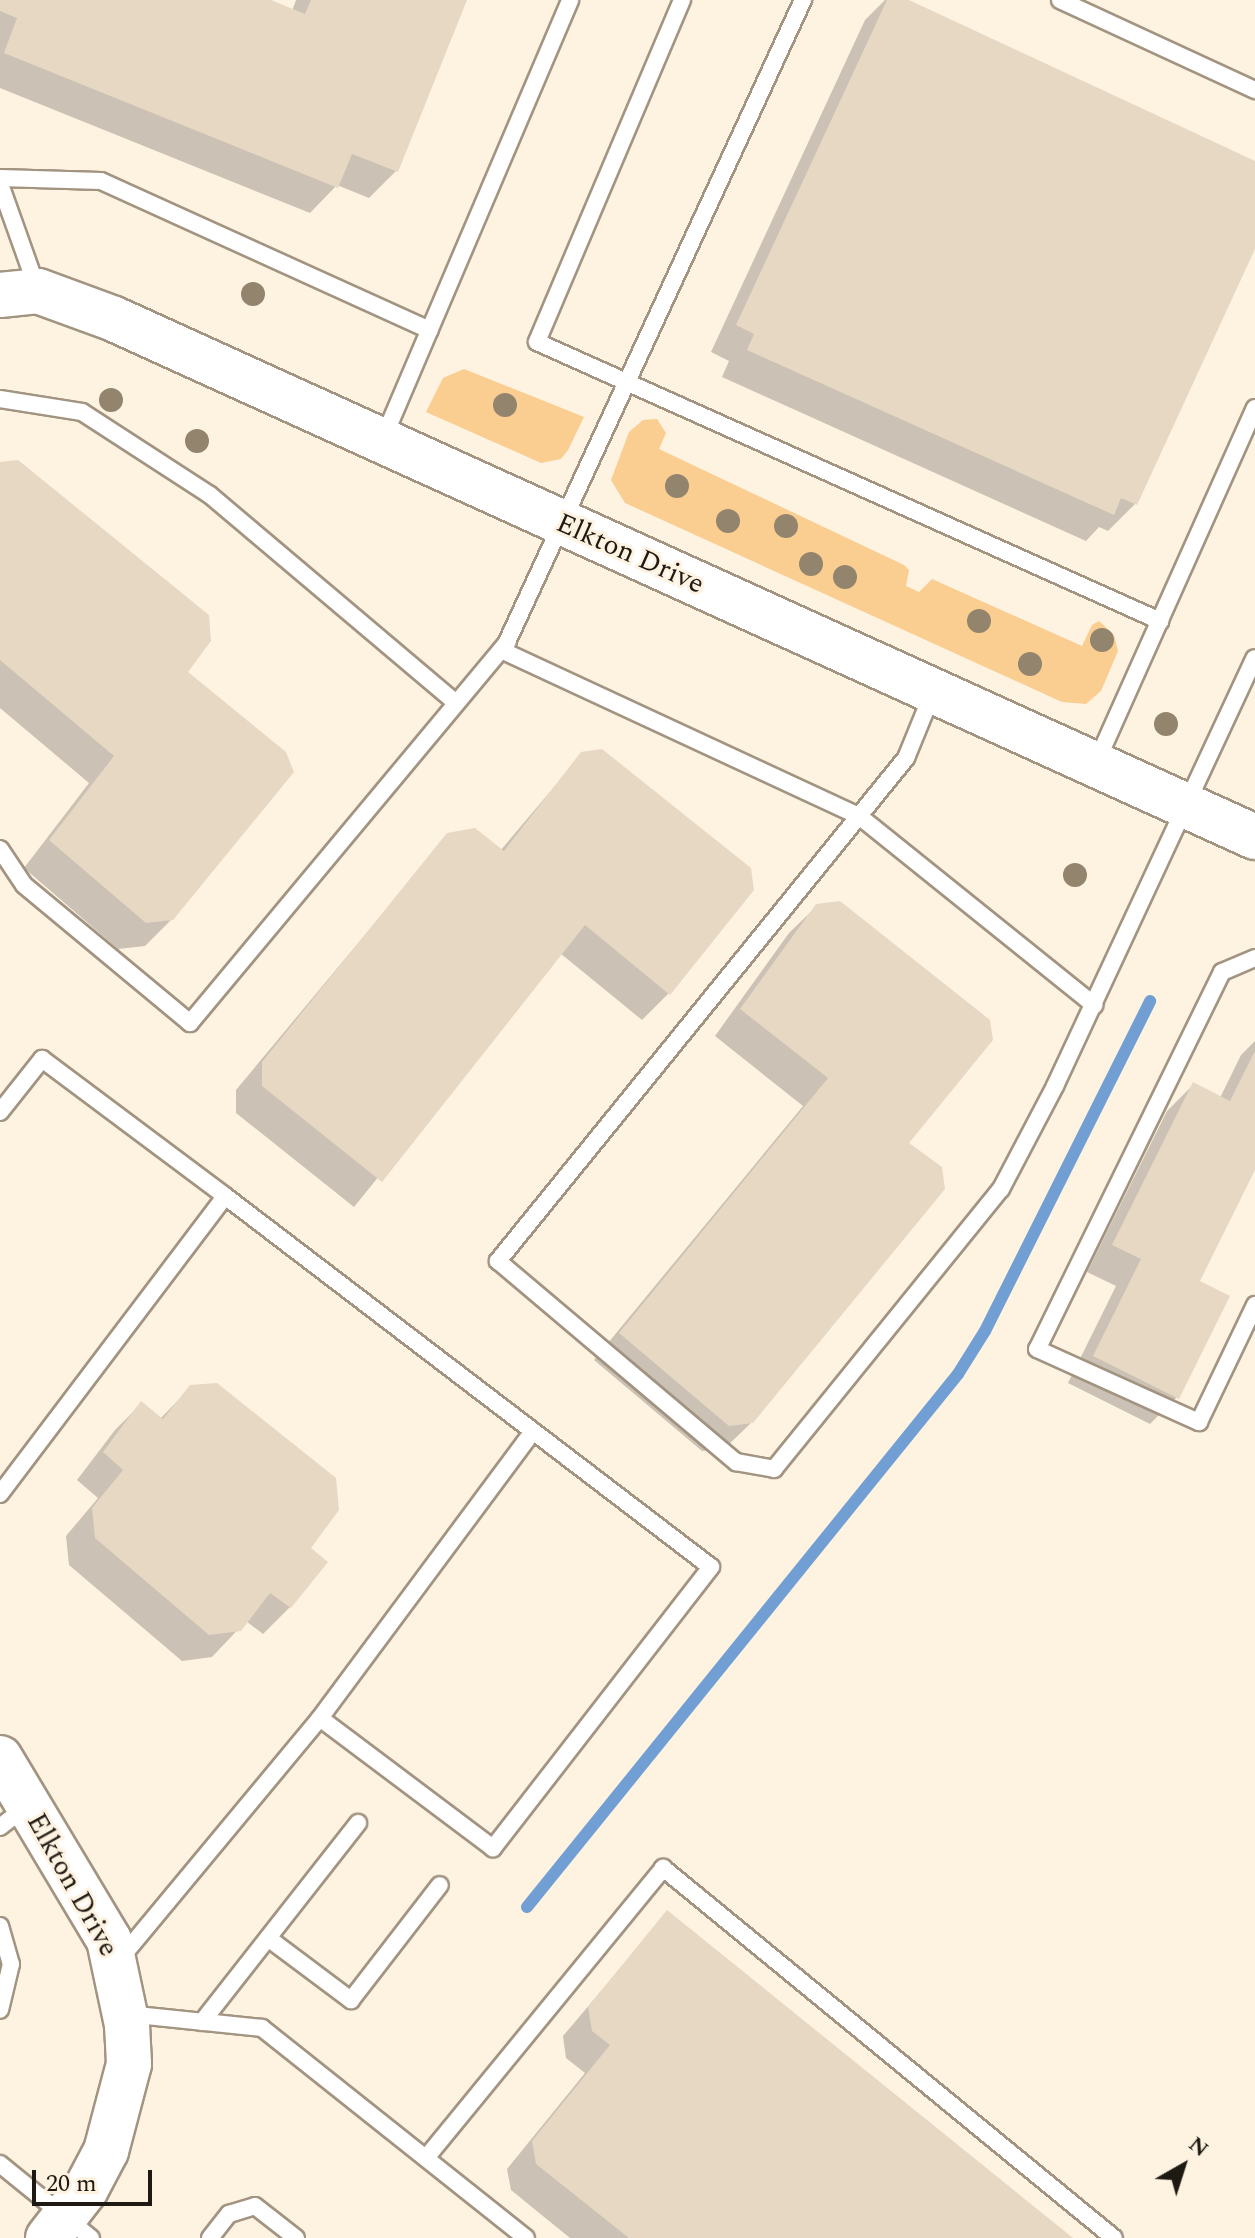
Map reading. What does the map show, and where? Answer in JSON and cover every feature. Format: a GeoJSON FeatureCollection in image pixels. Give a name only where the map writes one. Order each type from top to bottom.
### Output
{"type":"FeatureCollection","features":[{"type":"Feature","properties":{"kind":"street","name":"Elkton Drive"},"geometry":{"type":"LineString","coordinates":[[19,293],[114,319],[1255,837]]}},
{"type":"Feature","properties":{"kind":"street","name":"Elkton Drive"},"geometry":{"type":"LineString","coordinates":[[0,1758],[14,1816],[109,1940],[126,2014],[129,2064],[120,2108],[106,2151],[68,2231]]}},
{"type":"Feature","properties":{"kind":"lane"},"geometry":{"type":"LineString","coordinates":[[383,441],[570,0]]}},
{"type":"Feature","properties":{"kind":"lane"},"geometry":{"type":"LineString","coordinates":[[682,0],[537,342],[1160,621]]}},
{"type":"Feature","properties":{"kind":"lane"},"geometry":{"type":"LineString","coordinates":[[0,849],[24,885],[190,1023],[501,650],[803,0]]}},
{"type":"Feature","properties":{"kind":"lane"},"geometry":{"type":"LineString","coordinates":[[1060,0],[1255,90]]}},
{"type":"Feature","properties":{"kind":"lane"},"geometry":{"type":"LineString","coordinates":[[0,178],[101,181],[430,330]]}},
{"type":"Feature","properties":{"kind":"lane"},"geometry":{"type":"LineString","coordinates":[[0,184],[19,293]]}},
{"type":"Feature","properties":{"kind":"lane"},"geometry":{"type":"LineString","coordinates":[[0,399],[82,412],[210,495],[456,703]]}},
{"type":"Feature","properties":{"kind":"lane"},"geometry":{"type":"LineString","coordinates":[[1095,765],[1255,408]]}},
{"type":"Feature","properties":{"kind":"lane"},"geometry":{"type":"LineString","coordinates":[[501,650],[859,816],[1094,1005]]}},
{"type":"Feature","properties":{"kind":"lane"},"geometry":{"type":"LineString","coordinates":[[933,691],[906,758],[498,1261],[736,1462],[774,1469],[1001,1189],[1094,1005],[1255,658]]}},
{"type":"Feature","properties":{"kind":"lane"},"geometry":{"type":"LineString","coordinates":[[1255,958],[1222,972],[1037,1349],[1199,1422],[1255,1305]]}},
{"type":"Feature","properties":{"kind":"lane"},"geometry":{"type":"LineString","coordinates":[[0,1112],[42,1059],[711,1567],[493,1848],[320,1718]]}},
{"type":"Feature","properties":{"kind":"lane"},"geometry":{"type":"LineString","coordinates":[[0,1494],[225,1196]]}},
{"type":"Feature","properties":{"kind":"lane"},"geometry":{"type":"LineString","coordinates":[[116,1963],[320,1718],[533,1431]]}},
{"type":"Feature","properties":{"kind":"lane"},"geometry":{"type":"LineString","coordinates":[[202,2022],[358,1823]]}},
{"type":"Feature","properties":{"kind":"lane"},"geometry":{"type":"LineString","coordinates":[[426,2158],[663,1868],[1114,2238]]}},
{"type":"Feature","properties":{"kind":"lane"},"geometry":{"type":"LineString","coordinates":[[268,1938],[351,2000],[440,1885]]}},
{"type":"Feature","properties":{"kind":"lane"},"geometry":{"type":"LineString","coordinates":[[0,1926],[11,1964],[0,2010]]}},
{"type":"Feature","properties":{"kind":"lane"},"geometry":{"type":"LineString","coordinates":[[126,2014],[262,2028],[526,2238]]}},
{"type":"Feature","properties":{"kind":"lane"},"geometry":{"type":"LineString","coordinates":[[0,2164],[68,2231]]}},
{"type":"Feature","properties":{"kind":"lane"},"geometry":{"type":"LineString","coordinates":[[210,2238],[229,2214],[255,2206],[296,2238]]}},
{"type":"Feature","properties":{"kind":"shaded area"},"geometry":{"type":"Polygon","coordinates":[[[464,369],[584,417],[561,459],[541,463],[426,412],[443,378],[464,369]]]}},
{"type":"Feature","properties":{"kind":"shaded area"},"geometry":{"type":"Polygon","coordinates":[[[657,419],[666,433],[659,449],[904,565],[909,570],[906,586],[919,592],[932,579],[1082,646],[1092,625],[1099,621],[1114,635],[1118,651],[1101,691],[1086,704],[1062,702],[625,503],[611,480],[629,432],[643,420],[657,419]]]}},
{"type":"Feature","properties":{"kind":"building"},"geometry":{"type":"Polygon","coordinates":[[[0,0],[271,0],[305,14],[311,0],[467,0],[398,172],[352,154],[338,188],[4,53],[17,18],[0,11],[0,0]]]}},
{"type":"Feature","properties":{"kind":"building"},"geometry":{"type":"Polygon","coordinates":[[[887,0],[909,0],[1255,161],[1255,249],[1137,505],[1121,498],[1114,515],[747,350],[754,334],[736,325],[887,0]]]}},
{"type":"Feature","properties":{"kind":"building"},"geometry":{"type":"Polygon","coordinates":[[[18,460],[209,615],[211,641],[188,672],[286,752],[294,772],[173,920],[146,923],[49,840],[114,756],[0,660],[0,462],[18,460]]]}},
{"type":"Feature","properties":{"kind":"building"},"geometry":{"type":"Polygon","coordinates":[[[602,749],[751,868],[754,890],[670,995],[585,925],[382,1182],[262,1086],[262,1062],[447,833],[475,828],[504,851],[581,752],[602,749]]]}},
{"type":"Feature","properties":{"kind":"building"},"geometry":{"type":"Polygon","coordinates":[[[840,901],[990,1020],[993,1040],[909,1143],[942,1167],[945,1189],[753,1423],[729,1426],[619,1333],[828,1078],[740,1009],[816,904],[840,901]]]}},
{"type":"Feature","properties":{"kind":"building"},"geometry":{"type":"Polygon","coordinates":[[[1255,1051],[1255,1170],[1200,1281],[1230,1296],[1179,1399],[1093,1356],[1141,1259],[1112,1245],[1193,1082],[1230,1101],[1255,1051]]]}},
{"type":"Feature","properties":{"kind":"building"},"geometry":{"type":"Polygon","coordinates":[[[217,1383],[336,1478],[339,1510],[311,1548],[328,1562],[291,1608],[270,1593],[241,1631],[209,1635],[95,1538],[92,1508],[123,1470],[103,1452],[141,1401],[163,1419],[190,1385],[217,1383]]]}},
{"type":"Feature","properties":{"kind":"building"},"geometry":{"type":"Polygon","coordinates":[[[667,1910],[1073,2238],[629,2238],[536,2164],[532,2141],[610,2045],[592,2031],[588,2007],[667,1910]]]}},
{"type":"Feature","properties":{"kind":"waterway"},"geometry":{"type":"LineString","coordinates":[[527,1907],[958,1374],[985,1331],[1150,1001]]}}]}
